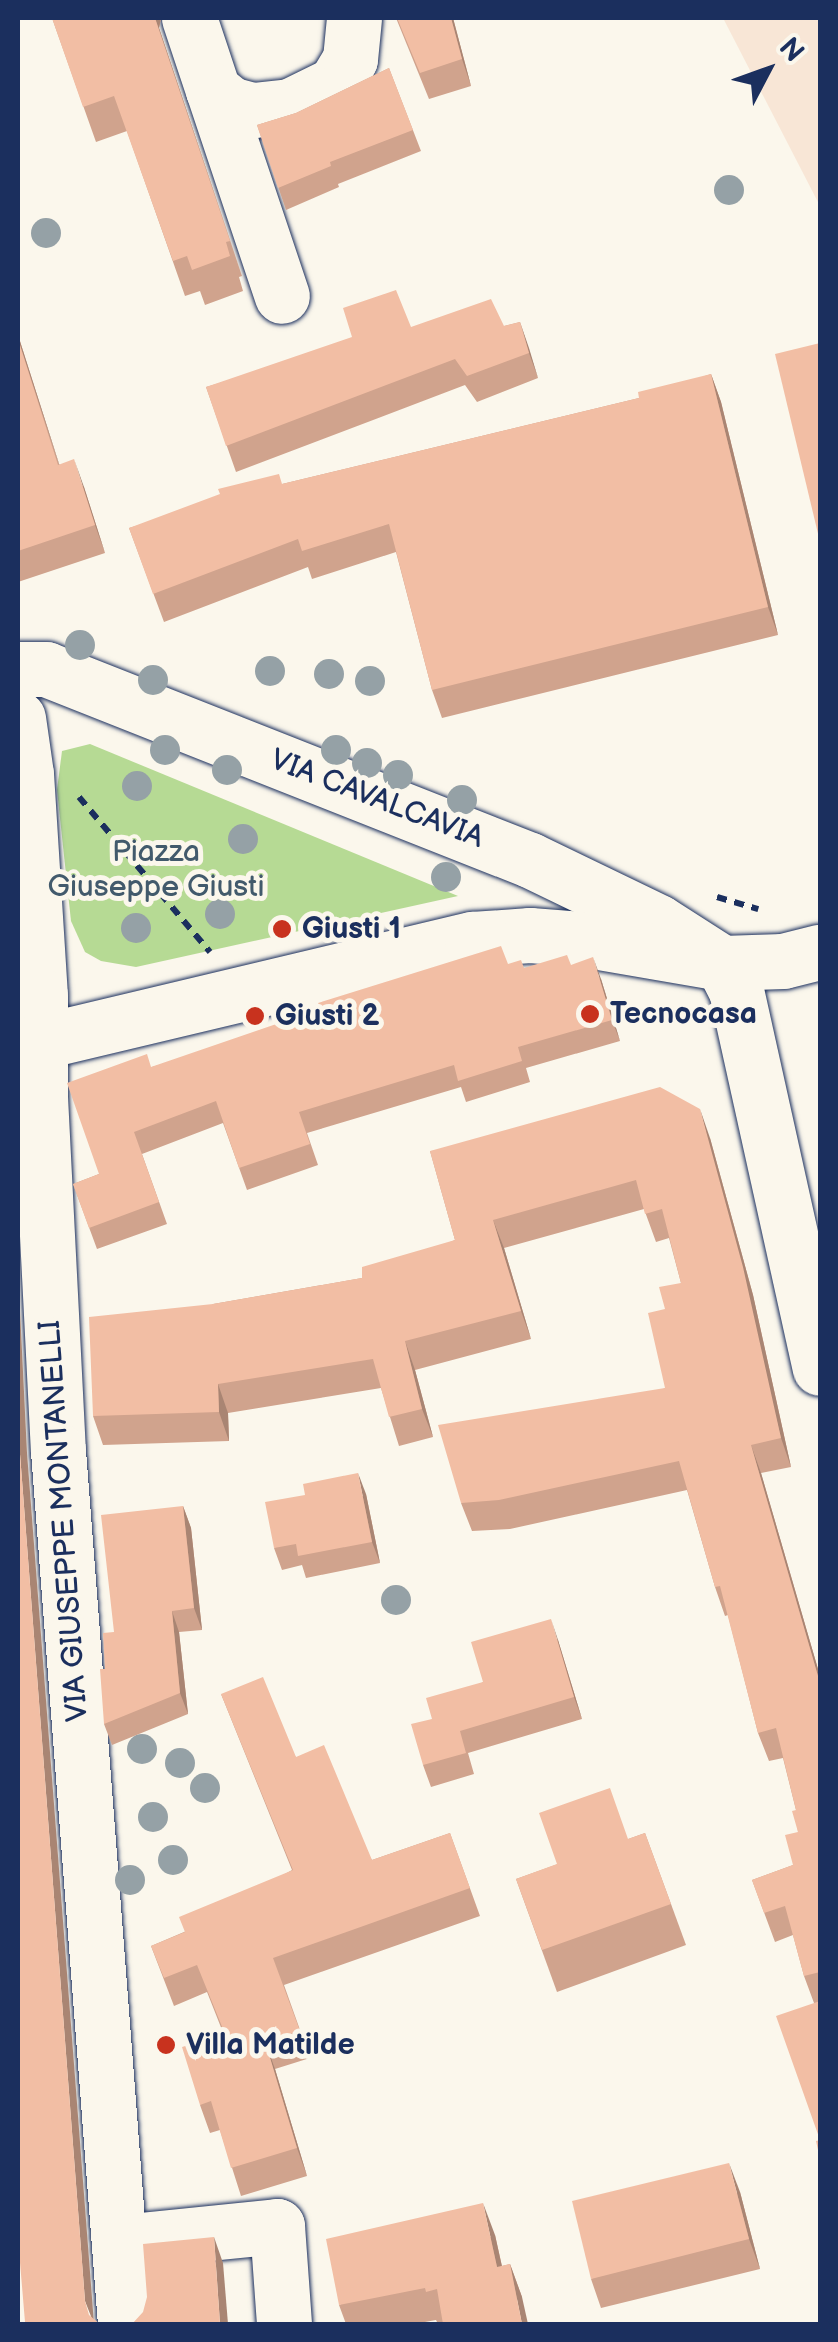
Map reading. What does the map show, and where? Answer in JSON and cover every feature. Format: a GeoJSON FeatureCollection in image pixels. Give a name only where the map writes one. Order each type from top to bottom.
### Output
{"type":"FeatureCollection","features":[{"type":"Feature","properties":{"kind":"street"},"geometry":{"type":"LineString","coordinates":[[188,18],[282,296]]}},
{"type":"Feature","properties":{"kind":"street"},"geometry":{"type":"LineString","coordinates":[[213,90],[230,104],[252,110],[290,106],[322,94],[335,84],[350,60],[354,18]]}},
{"type":"Feature","properties":{"kind":"street","name":"VIA CAVALCAVIA"},"geometry":{"type":"LineString","coordinates":[[18,670],[46,669],[530,860],[658,922],[722,964]]}},
{"type":"Feature","properties":{"kind":"street","name":"VIA GIUSEPPE MONTANELLI"},"geometry":{"type":"LineString","coordinates":[[18,718],[27,787],[29,1044],[125,2324]]}},
{"type":"Feature","properties":{"kind":"street"},"geometry":{"type":"LineString","coordinates":[[29,1044],[472,939],[530,935],[581,939],[722,964],[783,961],[820,952]]}},
{"type":"Feature","properties":{"kind":"street"},"geometry":{"type":"LineString","coordinates":[[722,964],[740,1008],[820,1368]]}},
{"type":"Feature","properties":{"kind":"street"},"geometry":{"type":"LineString","coordinates":[[120,2242],[277,2226],[284,2324]]}},
{"type":"Feature","properties":{"kind":"path"},"geometry":{"type":"LineString","coordinates":[[74,792],[214,956]]}},
{"type":"Feature","properties":{"kind":"shaded area"},"geometry":{"type":"Polygon","coordinates":[[[723,18],[820,18],[820,206],[723,18]]]}},
{"type":"Feature","properties":{"kind":"green space","name":"Piazza Giuseppe Giusti"},"geometry":{"type":"Polygon","coordinates":[[[90,744],[458,896],[136,967],[101,961],[85,952],[71,921],[57,790],[62,751],[90,744]]]}},
{"type":"Feature","properties":{"kind":"building"},"geometry":{"type":"Polygon","coordinates":[[[52,18],[155,18],[230,241],[226,242],[230,256],[192,270],[187,256],[173,261],[114,96],[83,107],[52,18]]]}},
{"type":"Feature","properties":{"kind":"building"},"geometry":{"type":"Polygon","coordinates":[[[397,18],[451,18],[462,59],[420,73],[397,18]]]}},
{"type":"Feature","properties":{"kind":"building"},"geometry":{"type":"Polygon","coordinates":[[[389,68],[413,130],[330,162],[331,166],[278,188],[257,125],[296,113],[389,68]]]}},
{"type":"Feature","properties":{"kind":"building"},"geometry":{"type":"Polygon","coordinates":[[[396,290],[411,327],[491,299],[504,326],[520,322],[529,353],[467,376],[455,359],[226,446],[206,387],[352,337],[343,308],[396,290]]]}},
{"type":"Feature","properties":{"kind":"building"},"geometry":{"type":"Polygon","coordinates":[[[18,339],[58,465],[74,459],[95,525],[18,551],[18,339]]]}},
{"type":"Feature","properties":{"kind":"building"},"geometry":{"type":"Polygon","coordinates":[[[820,343],[820,542],[775,354],[820,343]]]}},
{"type":"Feature","properties":{"kind":"building"},"geometry":{"type":"Polygon","coordinates":[[[711,374],[768,607],[432,690],[389,524],[302,551],[298,539],[153,594],[129,528],[220,494],[218,489],[279,474],[282,484],[639,398],[638,392],[711,374]]]}},
{"type":"Feature","properties":{"kind":"building"},"geometry":{"type":"Polygon","coordinates":[[[501,946],[508,964],[521,960],[524,968],[567,955],[571,965],[593,957],[612,1020],[518,1047],[522,1061],[458,1081],[454,1065],[299,1112],[310,1144],[239,1168],[216,1101],[134,1132],[159,1202],[89,1228],[73,1184],[99,1174],[67,1083],[147,1054],[151,1067],[320,1009],[318,1003],[501,946]]]}},
{"type":"Feature","properties":{"kind":"building"},"geometry":{"type":"Polygon","coordinates":[[[660,1087],[700,1109],[743,1267],[781,1438],[751,1445],[820,1683],[820,1972],[804,1976],[785,1906],[764,1913],[752,1880],[793,1865],[785,1835],[798,1832],[792,1811],[796,1810],[776,1728],[758,1733],[720,1586],[715,1587],[679,1461],[499,1500],[461,1503],[438,1425],[665,1388],[648,1313],[665,1309],[659,1287],[681,1283],[662,1209],[645,1214],[636,1180],[493,1220],[521,1311],[405,1341],[422,1409],[389,1417],[373,1359],[218,1384],[219,1412],[93,1416],[89,1317],[213,1304],[362,1278],[362,1267],[455,1240],[430,1151],[660,1087]]]}},
{"type":"Feature","properties":{"kind":"building"},"geometry":{"type":"Polygon","coordinates":[[[18,1428],[85,2301],[89,2315],[100,2324],[18,2324],[25,2322],[18,2239],[18,1428]]]}},
{"type":"Feature","properties":{"kind":"building"},"geometry":{"type":"Polygon","coordinates":[[[358,1473],[372,1542],[298,1556],[296,1544],[274,1548],[265,1502],[305,1495],[303,1484],[358,1473]]]}},
{"type":"Feature","properties":{"kind":"building"},"geometry":{"type":"Polygon","coordinates":[[[183,1506],[194,1608],[172,1611],[180,1693],[104,1724],[100,1669],[105,1669],[103,1633],[114,1632],[101,1515],[183,1506]]]}},
{"type":"Feature","properties":{"kind":"building"},"geometry":{"type":"Polygon","coordinates":[[[551,1619],[574,1697],[460,1731],[466,1753],[423,1765],[411,1724],[432,1719],[426,1698],[483,1682],[471,1642],[551,1619]]]}},
{"type":"Feature","properties":{"kind":"building"},"geometry":{"type":"Polygon","coordinates":[[[263,1677],[296,1757],[324,1745],[372,1860],[450,1833],[470,1888],[273,1958],[300,2031],[265,2041],[297,2148],[231,2168],[211,2101],[200,2105],[182,2047],[225,2034],[197,1965],[164,1978],[151,1946],[185,1932],[179,1917],[293,1870],[221,1694],[263,1677]]]}},
{"type":"Feature","properties":{"kind":"building"},"geometry":{"type":"Polygon","coordinates":[[[610,1788],[628,1839],[645,1833],[671,1904],[542,1950],[516,1879],[557,1864],[539,1813],[610,1788]]]}},
{"type":"Feature","properties":{"kind":"building"},"geometry":{"type":"Polygon","coordinates":[[[820,2001],[820,2140],[776,2016],[820,2001]]]}},
{"type":"Feature","properties":{"kind":"building"},"geometry":{"type":"Polygon","coordinates":[[[729,2163],[749,2239],[591,2279],[572,2201],[729,2163]]]}},
{"type":"Feature","properties":{"kind":"building"},"geometry":{"type":"Polygon","coordinates":[[[483,2203],[497,2267],[510,2264],[522,2324],[443,2324],[437,2289],[339,2305],[326,2239],[483,2203]]]}},
{"type":"Feature","properties":{"kind":"building"},"geometry":{"type":"Polygon","coordinates":[[[214,2237],[220,2324],[132,2324],[143,2312],[147,2297],[143,2244],[214,2237]]]}},
{"type":"Feature","properties":{"kind":"place","name":"Giusti 1"},"geometry":{"type":"Point","coordinates":[282,929]}},
{"type":"Feature","properties":{"kind":"place","name":"Tecnocasa"},"geometry":{"type":"Point","coordinates":[590,1014]}},
{"type":"Feature","properties":{"kind":"place","name":"Giusti 2"},"geometry":{"type":"Point","coordinates":[255,1016]}},
{"type":"Feature","properties":{"kind":"place","name":"Villa Matilde"},"geometry":{"type":"Point","coordinates":[166,2045]}}]}
